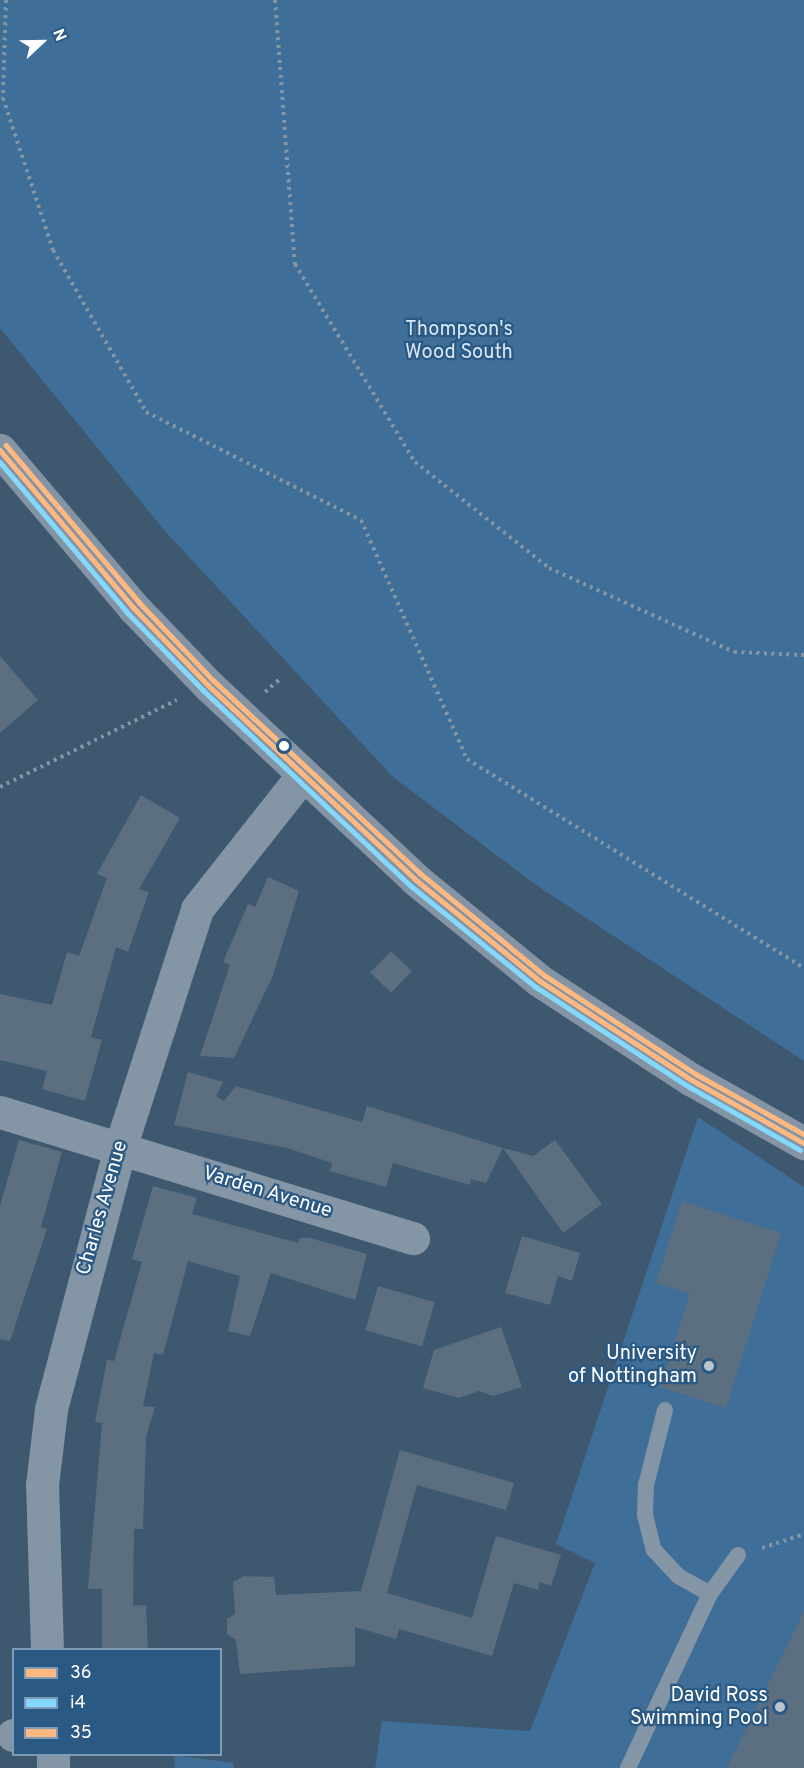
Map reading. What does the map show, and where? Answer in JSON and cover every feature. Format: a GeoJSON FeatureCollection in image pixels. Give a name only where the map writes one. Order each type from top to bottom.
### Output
{"type":"FeatureCollection","features":[{"type":"Feature","properties":{"kind":"highway"},"geometry":{"type":"LineString","coordinates":[[0,450],[133,607],[303,775],[415,879],[540,981],[692,1080],[804,1143]]}},
{"type":"Feature","properties":{"kind":"street","name":"Charles Avenue"},"geometry":{"type":"LineString","coordinates":[[47,1648],[42,1485],[51,1409],[120,1148],[196,909],[303,775]]}},
{"type":"Feature","properties":{"kind":"street","name":"Varden Avenue"},"geometry":{"type":"LineString","coordinates":[[0,1112],[414,1238]]}},
{"type":"Feature","properties":{"kind":"lane"},"geometry":{"type":"LineString","coordinates":[[665,1410],[646,1485],[645,1515],[654,1550],[678,1576],[710,1594]]}},
{"type":"Feature","properties":{"kind":"lane"},"geometry":{"type":"LineString","coordinates":[[628,1768],[710,1594],[738,1556]]}},
{"type":"Feature","properties":{"kind":"path"},"geometry":{"type":"LineString","coordinates":[[6,0],[3,98],[53,250],[146,412],[361,520],[467,759],[804,968]]}},
{"type":"Feature","properties":{"kind":"path"},"geometry":{"type":"LineString","coordinates":[[275,0],[296,264],[415,462],[549,568],[734,652],[804,655]]}},
{"type":"Feature","properties":{"kind":"path"},"geometry":{"type":"LineString","coordinates":[[0,787],[186,696]]}},
{"type":"Feature","properties":{"kind":"path"},"geometry":{"type":"LineString","coordinates":[[738,1556],[804,1534]]}},
{"type":"Feature","properties":{"kind":"green space","name":"Thompson's Wood South"},"geometry":{"type":"Polygon","coordinates":[[[0,0],[804,0],[804,1061],[539,887],[393,777],[164,530],[0,328],[0,0]]]}},
{"type":"Feature","properties":{"kind":"green space","name":"University of Nottingham"},"geometry":{"type":"Polygon","coordinates":[[[698,1117],[804,1187],[804,1768],[375,1768],[382,1721],[530,1731],[595,1563],[556,1544],[698,1117]]]}},
{"type":"Feature","properties":{"kind":"green space"},"geometry":{"type":"Polygon","coordinates":[[[174,1756],[233,1763],[234,1768],[175,1768],[174,1756]]]}},
{"type":"Feature","properties":{"kind":"building"},"geometry":{"type":"Polygon","coordinates":[[[0,656],[38,700],[0,733],[0,656]]]}},
{"type":"Feature","properties":{"kind":"building"},"geometry":{"type":"Polygon","coordinates":[[[141,795],[180,818],[139,889],[149,892],[128,952],[116,947],[91,1037],[102,1040],[85,1101],[42,1089],[47,1071],[0,1060],[0,994],[52,1005],[67,952],[79,956],[107,878],[97,874],[141,795]]]}},
{"type":"Feature","properties":{"kind":"building"},"geometry":{"type":"Polygon","coordinates":[[[268,877],[299,891],[273,975],[234,1058],[200,1056],[230,965],[223,962],[248,904],[255,907],[268,877]]]}},
{"type":"Feature","properties":{"kind":"building"},"geometry":{"type":"Polygon","coordinates":[[[391,951],[412,971],[391,993],[370,973],[391,951]]]}},
{"type":"Feature","properties":{"kind":"building"},"geometry":{"type":"Polygon","coordinates":[[[188,1072],[223,1082],[216,1096],[224,1101],[236,1086],[362,1122],[367,1106],[503,1148],[486,1183],[471,1179],[470,1185],[393,1163],[386,1187],[330,1171],[332,1163],[287,1148],[174,1125],[188,1072]]]}},
{"type":"Feature","properties":{"kind":"building"},"geometry":{"type":"Polygon","coordinates":[[[19,1140],[62,1152],[41,1227],[47,1229],[10,1341],[0,1339],[0,1206],[19,1140]]]}},
{"type":"Feature","properties":{"kind":"building"},"geometry":{"type":"Polygon","coordinates":[[[555,1140],[602,1204],[563,1233],[503,1148],[533,1156],[555,1140]]]}},
{"type":"Feature","properties":{"kind":"building"},"geometry":{"type":"Polygon","coordinates":[[[153,1186],[197,1198],[192,1214],[298,1243],[300,1238],[310,1238],[367,1254],[355,1300],[271,1273],[250,1336],[228,1331],[240,1276],[188,1261],[163,1355],[154,1353],[143,1406],[155,1407],[146,1437],[143,1529],[134,1529],[133,1606],[146,1605],[148,1648],[102,1648],[102,1589],[88,1589],[102,1423],[95,1422],[107,1360],[114,1361],[142,1262],[132,1259],[153,1186]]]}},
{"type":"Feature","properties":{"kind":"building"},"geometry":{"type":"Polygon","coordinates":[[[682,1201],[781,1233],[726,1408],[660,1387],[690,1294],[656,1283],[682,1201]]]}},
{"type":"Feature","properties":{"kind":"building"},"geometry":{"type":"Polygon","coordinates":[[[522,1236],[580,1253],[572,1281],[558,1276],[550,1305],[505,1293],[522,1236]]]}},
{"type":"Feature","properties":{"kind":"building"},"geometry":{"type":"Polygon","coordinates":[[[378,1286],[435,1302],[422,1346],[365,1330],[378,1286]]]}},
{"type":"Feature","properties":{"kind":"building"},"geometry":{"type":"Polygon","coordinates":[[[501,1327],[522,1387],[493,1396],[479,1391],[459,1398],[423,1388],[434,1350],[501,1327]]]}},
{"type":"Feature","properties":{"kind":"building"},"geometry":{"type":"Polygon","coordinates":[[[400,1450],[514,1483],[506,1510],[417,1485],[387,1593],[472,1618],[496,1536],[561,1555],[551,1586],[540,1582],[538,1590],[514,1583],[492,1656],[399,1629],[396,1639],[355,1627],[355,1666],[240,1674],[236,1640],[227,1634],[227,1619],[235,1614],[233,1582],[244,1576],[274,1577],[276,1595],[361,1591],[400,1450]]]}},
{"type":"Feature","properties":{"kind":"building","name":"David Ross Swimming Pool"},"geometry":{"type":"Polygon","coordinates":[[[804,1611],[804,1768],[727,1768],[804,1611]]]}},
{"type":"Feature","properties":{"kind":"transit line","name":"35"},"geometry":{"type":"LineString","coordinates":[[6,445],[139,602],[213,680],[420,873],[544,975],[696,1074],[804,1134]]}},
{"type":"Feature","properties":{"kind":"transit line","name":"36"},"geometry":{"type":"LineString","coordinates":[[0,450],[133,607],[208,685],[415,879],[540,981],[692,1080],[804,1143]]}},
{"type":"Feature","properties":{"kind":"transit line","name":"i4"},"geometry":{"type":"LineString","coordinates":[[0,462],[127,612],[203,690],[410,885],[536,987],[688,1086],[800,1150]]}},
{"type":"Feature","properties":{"kind":"place","name":"University of Nottingham"},"geometry":{"type":"Point","coordinates":[709,1366]}},
{"type":"Feature","properties":{"kind":"place","name":"David Ross Swimming Pool"},"geometry":{"type":"Point","coordinates":[780,1707]}}]}
